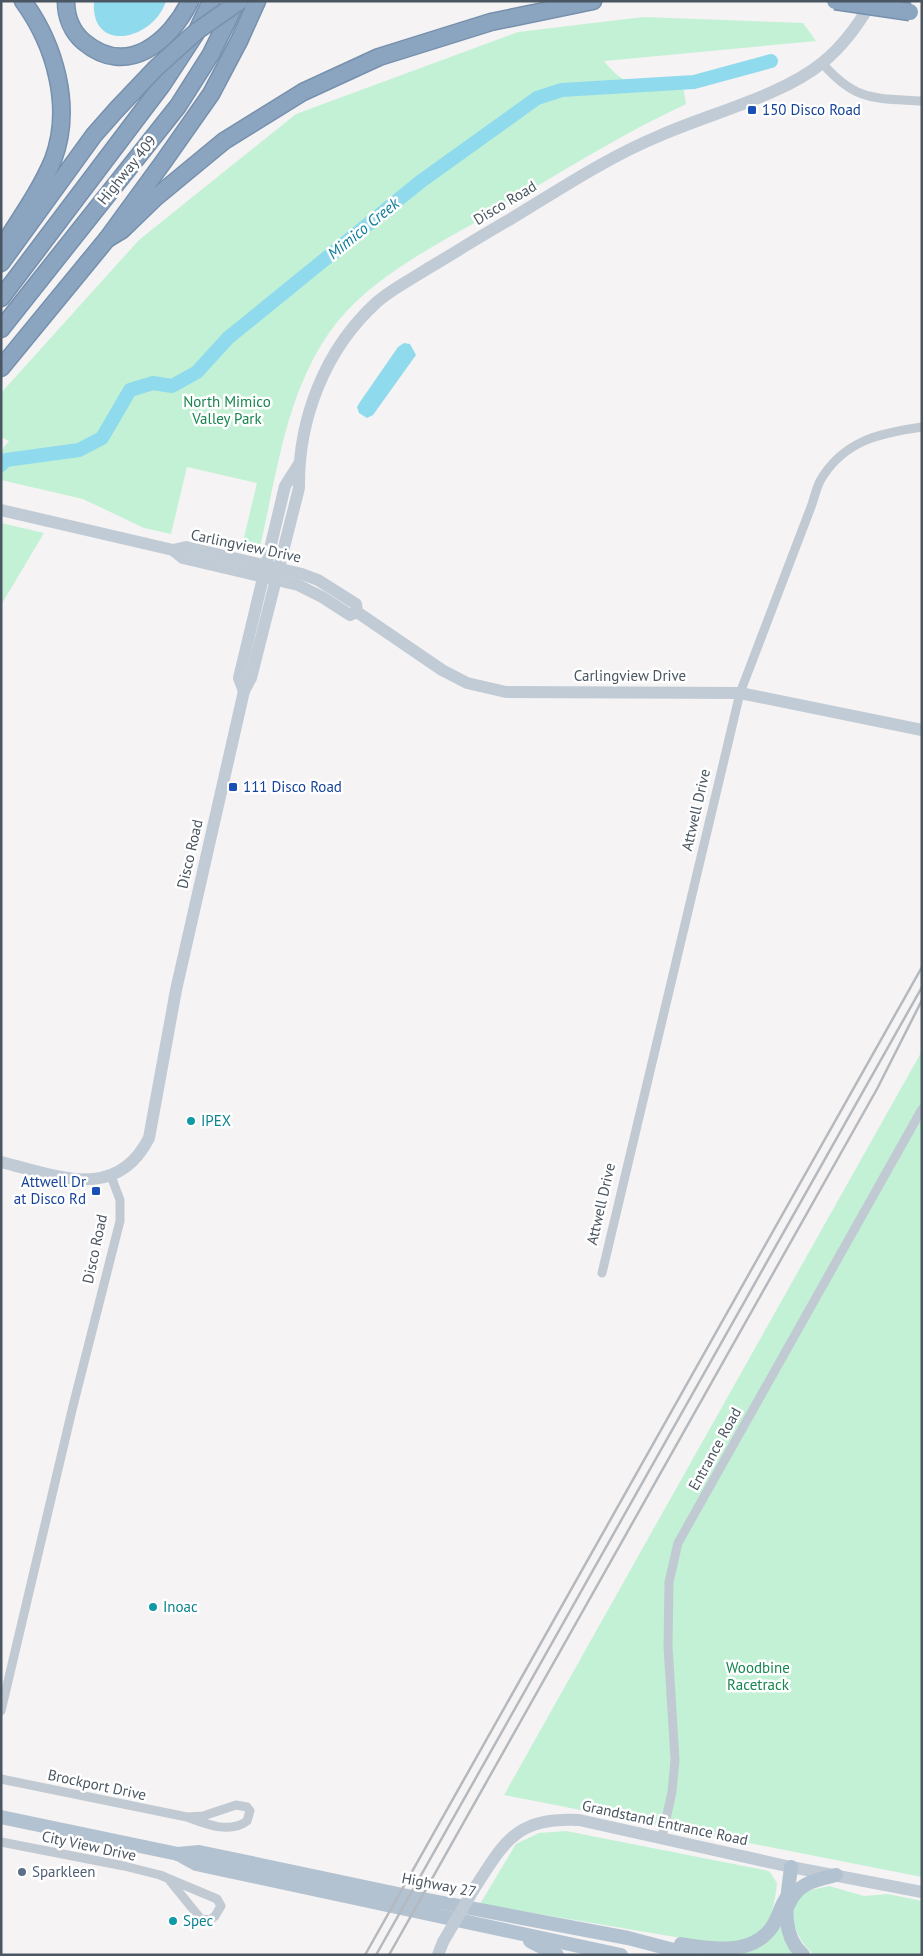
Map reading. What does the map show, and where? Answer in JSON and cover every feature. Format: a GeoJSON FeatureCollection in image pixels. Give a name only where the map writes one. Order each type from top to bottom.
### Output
{"type":"FeatureCollection","features":[{"type":"Feature","properties":{"kind":"highway"},"geometry":{"type":"LineString","coordinates":[[1,248],[42,182],[53,159],[61,124],[61,99],[55,68],[40,31],[23,1]]}},
{"type":"Feature","properties":{"kind":"highway"},"geometry":{"type":"LineString","coordinates":[[66,1],[69,20],[82,40],[98,52],[121,56],[146,50],[165,38],[181,20],[190,1]]}},
{"type":"Feature","properties":{"kind":"highway","name":"Highway 409"},"geometry":{"type":"LineString","coordinates":[[1,298],[162,84],[196,33],[211,1]]}},
{"type":"Feature","properties":{"kind":"highway"},"geometry":{"type":"LineString","coordinates":[[1,262],[94,135],[117,109],[156,68],[197,31],[238,1]]}},
{"type":"Feature","properties":{"kind":"highway","name":"Highway 409"},"geometry":{"type":"LineString","coordinates":[[1,329],[178,106],[211,54],[238,1]]}},
{"type":"Feature","properties":{"kind":"highway"},"geometry":{"type":"LineString","coordinates":[[1,368],[107,239],[211,94],[239,41],[257,1]]}},
{"type":"Feature","properties":{"kind":"highway"},"geometry":{"type":"LineString","coordinates":[[107,239],[122,230],[156,198],[224,141],[303,92],[379,57],[491,22],[593,1]]}},
{"type":"Feature","properties":{"kind":"highway"},"geometry":{"type":"LineString","coordinates":[[835,1],[916,12]]}},
{"type":"Feature","properties":{"kind":"main road","name":"Disco Road"},"geometry":{"type":"LineString","coordinates":[[111,1176],[136,1158],[146,1144],[152,1127],[176,990],[244,691],[251,678],[299,488],[299,464],[309,413],[322,374],[346,336],[359,319],[392,291],[626,152],[698,119],[777,89],[822,63],[852,33],[872,1]]}},
{"type":"Feature","properties":{"kind":"main road","name":"Disco Road"},"geometry":{"type":"LineString","coordinates":[[244,691],[239,678],[264,572],[285,486],[299,464]]}},
{"type":"Feature","properties":{"kind":"main road","name":"Carlingview Drive"},"geometry":{"type":"LineString","coordinates":[[1,510],[173,550],[183,558],[278,575],[310,590],[350,615],[358,612],[442,670],[467,683],[485,689],[506,692],[740,693],[922,730]]}},
{"type":"Feature","properties":{"kind":"main road"},"geometry":{"type":"LineString","coordinates":[[1,1162],[81,1180],[111,1176]]}},
{"type":"Feature","properties":{"kind":"main road","name":"Highway 27"},"geometry":{"type":"LineString","coordinates":[[1,1817],[178,1854],[199,1852],[417,1898],[628,1938],[693,1955]]}},
{"type":"Feature","properties":{"kind":"main road","name":"Grandstand Entrance Road"},"geometry":{"type":"LineString","coordinates":[[438,1955],[443,1942],[474,1889],[510,1836],[529,1826],[561,1819],[579,1820],[922,1892]]}},
{"type":"Feature","properties":{"kind":"main road","name":"Highway 27"},"geometry":{"type":"LineString","coordinates":[[178,1854],[196,1864],[621,1955]]}},
{"type":"Feature","properties":{"kind":"main road"},"geometry":{"type":"LineString","coordinates":[[791,1866],[786,1912],[794,1944],[803,1955]]}},
{"type":"Feature","properties":{"kind":"main road"},"geometry":{"type":"LineString","coordinates":[[786,1912],[791,1900],[800,1888],[806,1884],[836,1875]]}},
{"type":"Feature","properties":{"kind":"main road"},"geometry":{"type":"LineString","coordinates":[[628,1938],[660,1940],[701,1947],[734,1948],[750,1945],[760,1940],[773,1926],[781,1904],[788,1896]]}},
{"type":"Feature","properties":{"kind":"main road"},"geometry":{"type":"LineString","coordinates":[[480,1924],[540,1945],[557,1955]]}},
{"type":"Feature","properties":{"kind":"street"},"geometry":{"type":"LineString","coordinates":[[822,63],[844,86],[863,96],[922,101]]}},
{"type":"Feature","properties":{"kind":"street","name":"Attwell Drive"},"geometry":{"type":"LineString","coordinates":[[602,1273],[740,693],[820,481],[846,449],[888,431],[922,427]]}},
{"type":"Feature","properties":{"kind":"street","name":"Entrance Road"},"geometry":{"type":"LineString","coordinates":[[662,1837],[672,1792],[675,1760],[668,1646],[669,1582],[678,1543],[922,1109]]}},
{"type":"Feature","properties":{"kind":"street","name":"Disco Road"},"geometry":{"type":"LineString","coordinates":[[1,1711],[72,1411],[120,1221],[120,1200],[111,1176]]}},
{"type":"Feature","properties":{"kind":"street","name":"Brockport Drive"},"geometry":{"type":"LineString","coordinates":[[1,1779],[187,1817],[205,1824],[236,1827],[247,1821],[250,1811],[247,1807],[236,1805],[203,1816],[187,1817]]}},
{"type":"Feature","properties":{"kind":"street","name":"City View Drive"},"geometry":{"type":"LineString","coordinates":[[1,1842],[124,1866],[160,1876],[204,1892],[217,1899],[221,1906],[215,1916],[210,1920],[201,1919],[190,1909],[170,1881]]}},
{"type":"Feature","properties":{"kind":"green space","name":"North Mimico Valley Park"},"geometry":{"type":"Polygon","coordinates":[[[643,17],[803,23],[816,41],[604,61],[622,78],[639,86],[659,88],[683,86],[686,104],[616,140],[429,249],[382,280],[361,297],[325,339],[311,363],[300,388],[291,413],[277,467],[260,547],[251,552],[241,550],[257,483],[187,467],[171,534],[144,528],[83,499],[1,480],[1,451],[9,441],[1,437],[1,393],[139,240],[296,114],[518,32],[643,17]],[[531,101],[309,267],[307,276],[324,265],[531,101]]]}},
{"type":"Feature","properties":{"kind":"green space"},"geometry":{"type":"Polygon","coordinates":[[[1,523],[44,533],[1,605],[1,523]]]}},
{"type":"Feature","properties":{"kind":"green space","name":"Woodbine Racetrack"},"geometry":{"type":"Polygon","coordinates":[[[922,1051],[922,1877],[504,1795],[922,1051]]]}},
{"type":"Feature","properties":{"kind":"green space"},"geometry":{"type":"Polygon","coordinates":[[[566,1831],[769,1871],[777,1883],[769,1919],[765,1927],[751,1939],[739,1944],[727,1944],[711,1943],[480,1904],[516,1844],[539,1833],[566,1831]]]}},
{"type":"Feature","properties":{"kind":"green space"},"geometry":{"type":"Polygon","coordinates":[[[829,1886],[864,1896],[888,1894],[922,1901],[922,1955],[814,1955],[802,1942],[794,1924],[794,1906],[798,1898],[806,1892],[829,1886]]]}},
{"type":"Feature","properties":{"kind":"green space"},"geometry":{"type":"Polygon","coordinates":[[[780,1922],[795,1955],[733,1955],[780,1922]]]}},
{"type":"Feature","properties":{"kind":"water"},"geometry":{"type":"Polygon","coordinates":[[[94,1],[166,1],[159,14],[149,25],[137,32],[124,36],[112,35],[102,29],[95,18],[94,1]]]}},
{"type":"Feature","properties":{"kind":"water"},"geometry":{"type":"Polygon","coordinates":[[[404,343],[410,344],[416,355],[373,415],[367,418],[359,413],[357,407],[398,347],[404,343]]]}},
{"type":"Feature","properties":{"kind":"waterway","name":"Mimico Creek"},"geometry":{"type":"LineString","coordinates":[[1,465],[6,460],[79,450],[102,438],[130,390],[153,383],[172,386],[197,372],[228,338],[420,182],[537,98],[562,90],[694,82],[771,61]]}},
{"type":"Feature","properties":{"kind":"railway"},"geometry":{"type":"LineString","coordinates":[[365,1955],[922,967]]}},
{"type":"Feature","properties":{"kind":"railway"},"geometry":{"type":"LineString","coordinates":[[376,1955],[922,987]]}},
{"type":"Feature","properties":{"kind":"railway"},"geometry":{"type":"LineString","coordinates":[[389,1955],[877,1089],[922,1000]]}},
{"type":"Feature","properties":{"kind":"place","name":"150 Disco Road"},"geometry":{"type":"Point","coordinates":[752,110]}},
{"type":"Feature","properties":{"kind":"place","name":"111 Disco Road"},"geometry":{"type":"Point","coordinates":[233,787]}},
{"type":"Feature","properties":{"kind":"place","name":"IPEX"},"geometry":{"type":"Point","coordinates":[191,1121]}},
{"type":"Feature","properties":{"kind":"place","name":"Attwell Dr at Disco Rd"},"geometry":{"type":"Point","coordinates":[96,1191]}},
{"type":"Feature","properties":{"kind":"place","name":"Inoac"},"geometry":{"type":"Point","coordinates":[153,1607]}},
{"type":"Feature","properties":{"kind":"place","name":"Sparkleen"},"geometry":{"type":"Point","coordinates":[22,1872]}},
{"type":"Feature","properties":{"kind":"place","name":"Spec"},"geometry":{"type":"Point","coordinates":[173,1921]}}]}
